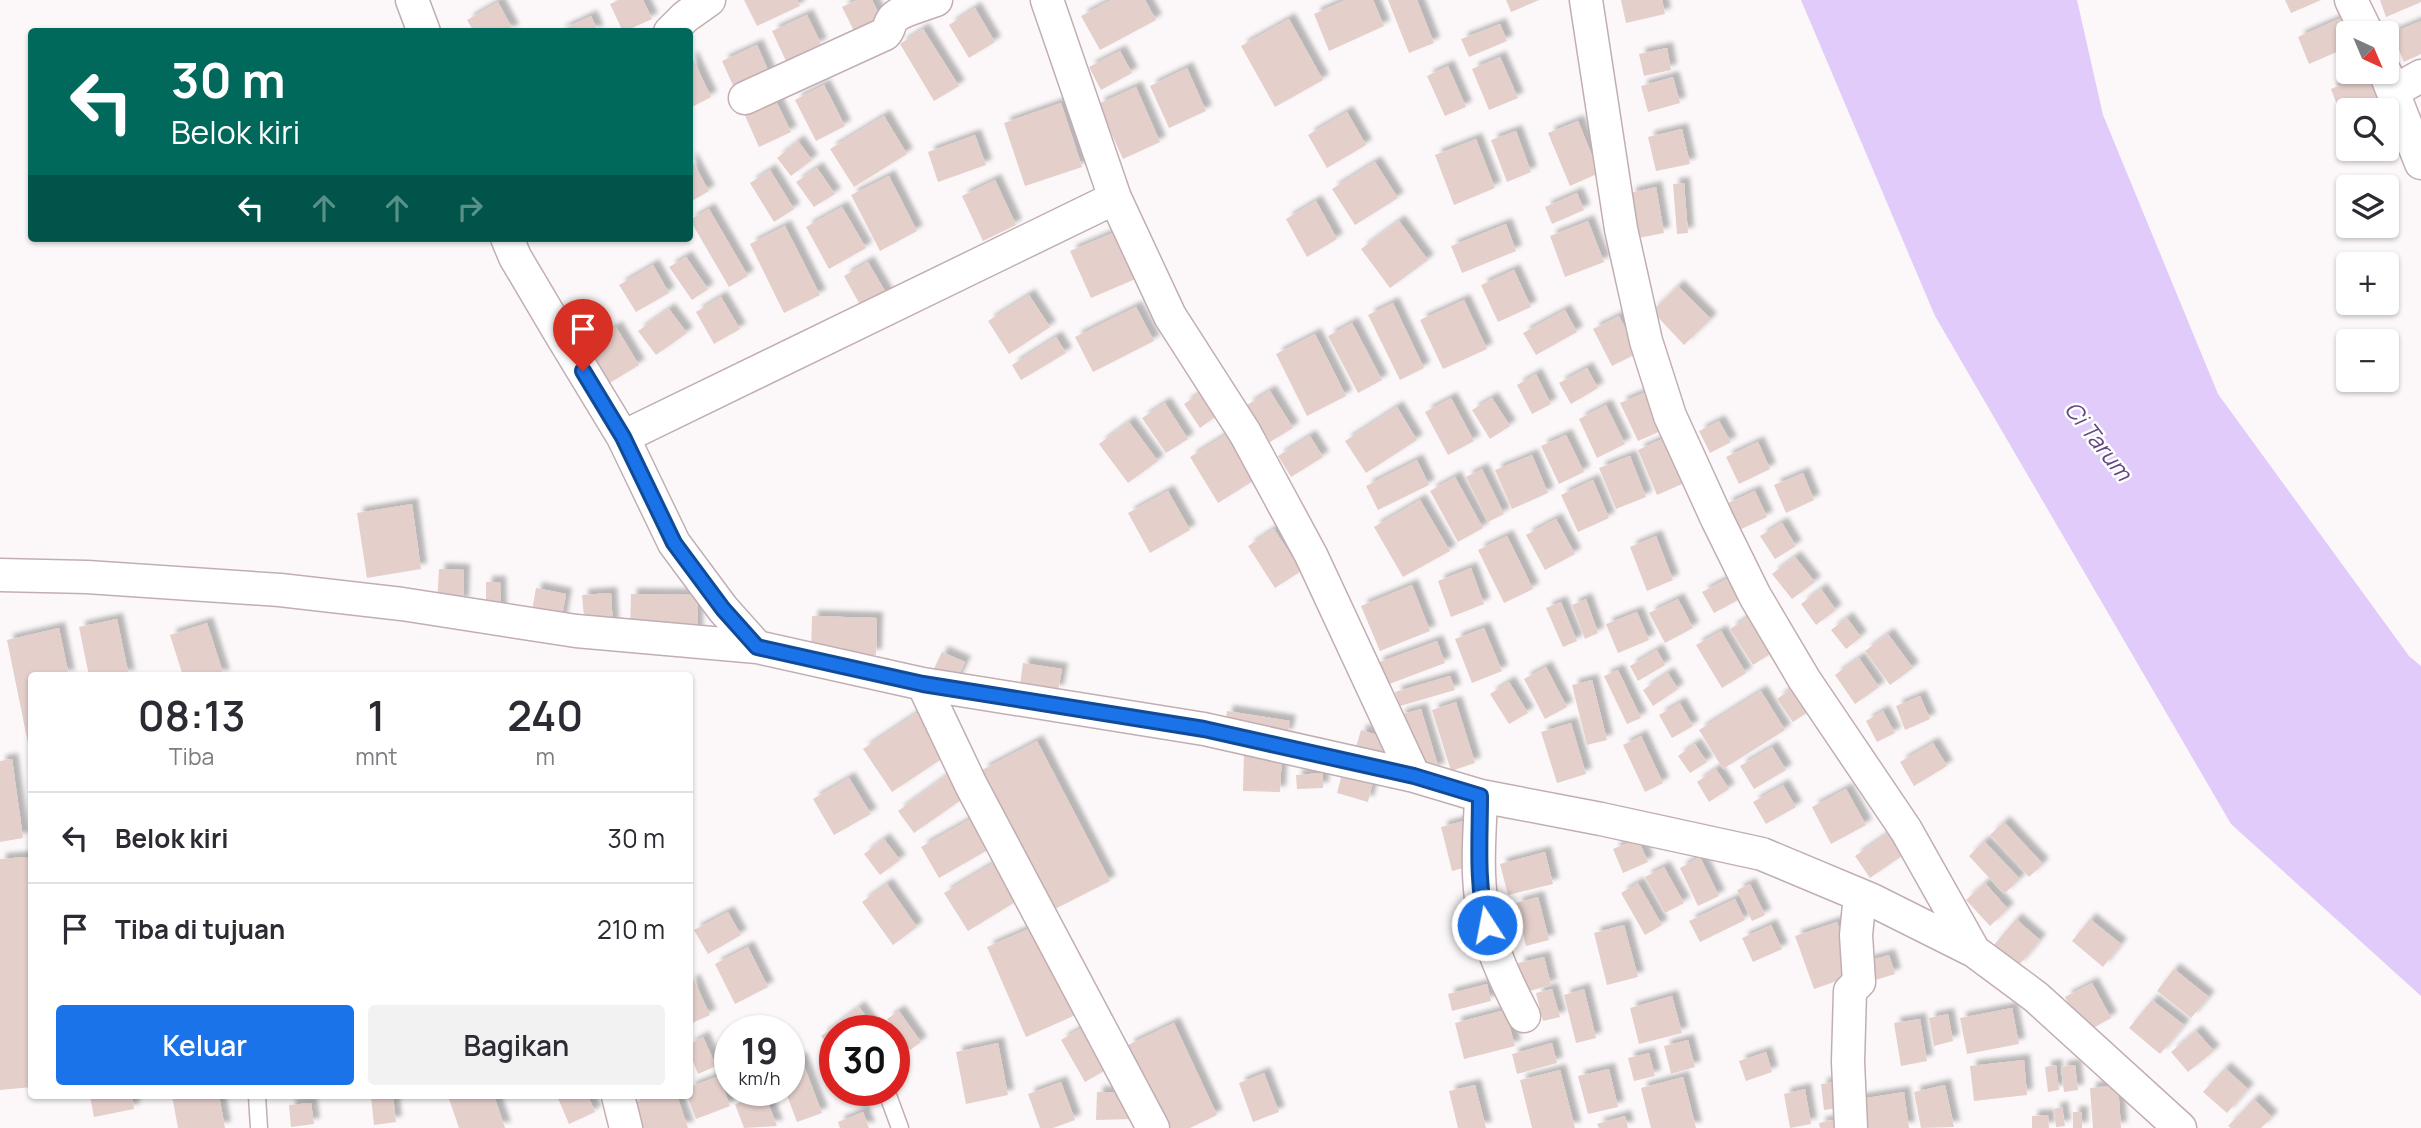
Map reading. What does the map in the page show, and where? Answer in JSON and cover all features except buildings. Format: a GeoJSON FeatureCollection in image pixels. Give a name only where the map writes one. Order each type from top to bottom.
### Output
{"type":"FeatureCollection","features":[{"type":"Feature","properties":{"kind":"street"},"geometry":{"type":"LineString","coordinates":[[412,0],[422,28]]}},
{"type":"Feature","properties":{"kind":"street"},"geometry":{"type":"LineString","coordinates":[[674,28],[709,0]]}},
{"type":"Feature","properties":{"kind":"street"},"geometry":{"type":"LineString","coordinates":[[745,98],[885,34],[889,30],[891,20],[897,15],[936,0]]}},
{"type":"Feature","properties":{"kind":"street"},"geometry":{"type":"LineString","coordinates":[[1047,0],[1115,198],[1170,316],[1245,433],[1311,555],[1414,776]]}},
{"type":"Feature","properties":{"kind":"street"},"geometry":{"type":"LineString","coordinates":[[1586,0],[1621,229],[1646,341],[1670,416],[1755,596],[1804,679],[1906,830],[1974,951]]}},
{"type":"Feature","properties":{"kind":"street"},"geometry":{"type":"LineString","coordinates":[[2351,0],[2361,21]]}},
{"type":"Feature","properties":{"kind":"street"},"geometry":{"type":"LineString","coordinates":[[2399,80],[2421,76]]}},
{"type":"Feature","properties":{"kind":"street"},"geometry":{"type":"LineString","coordinates":[[2391,84],[2421,163]]}},
{"type":"Feature","properties":{"kind":"street"},"geometry":{"type":"LineString","coordinates":[[623,437],[1115,198]]}},
{"type":"Feature","properties":{"kind":"street"},"geometry":{"type":"LineString","coordinates":[[509,242],[515,257],[623,437],[674,543],[723,609],[757,647]]}},
{"type":"Feature","properties":{"kind":"street"},"geometry":{"type":"LineString","coordinates":[[0,575],[87,577],[280,590],[401,604],[576,631],[757,647],[923,684],[1204,729],[1414,776],[1480,796],[1762,854],[1860,895],[1974,951],[2036,996],[2180,1128]]}},
{"type":"Feature","properties":{"kind":"street"},"geometry":{"type":"LineString","coordinates":[[923,684],[971,785],[1153,1128]]}},
{"type":"Feature","properties":{"kind":"street"},"geometry":{"type":"LineString","coordinates":[[1480,796],[1479,877],[1482,905],[1506,980],[1524,1016]]}},
{"type":"Feature","properties":{"kind":"street"},"geometry":{"type":"LineString","coordinates":[[1851,1128],[1847,1062],[1850,991],[1859,982],[1856,935],[1860,895]]}},
{"type":"Feature","properties":{"kind":"street"},"geometry":{"type":"LineString","coordinates":[[619,1099],[626,1128]]}},
{"type":"Feature","properties":{"kind":"lane"},"geometry":{"type":"LineString","coordinates":[[257,1099],[259,1128]]}},
{"type":"Feature","properties":{"kind":"lane"},"geometry":{"type":"LineString","coordinates":[[892,1106],[900,1128]]}},
{"type":"Feature","properties":{"kind":"water","name":"Ci Tarum"},"geometry":{"type":"Polygon","coordinates":[[[1801,0],[2077,0],[2103,115],[2218,394],[2409,656],[2421,666],[2421,996],[2231,824],[1935,316],[1801,0]]]}},
{"type":"Feature","properties":{"kind":"route"},"geometry":{"type":"LineString","coordinates":[[583,371],[623,437],[674,543],[723,609],[757,647],[923,684],[1204,729],[1414,776],[1480,796],[1479,877],[1487,925]]}}]}
